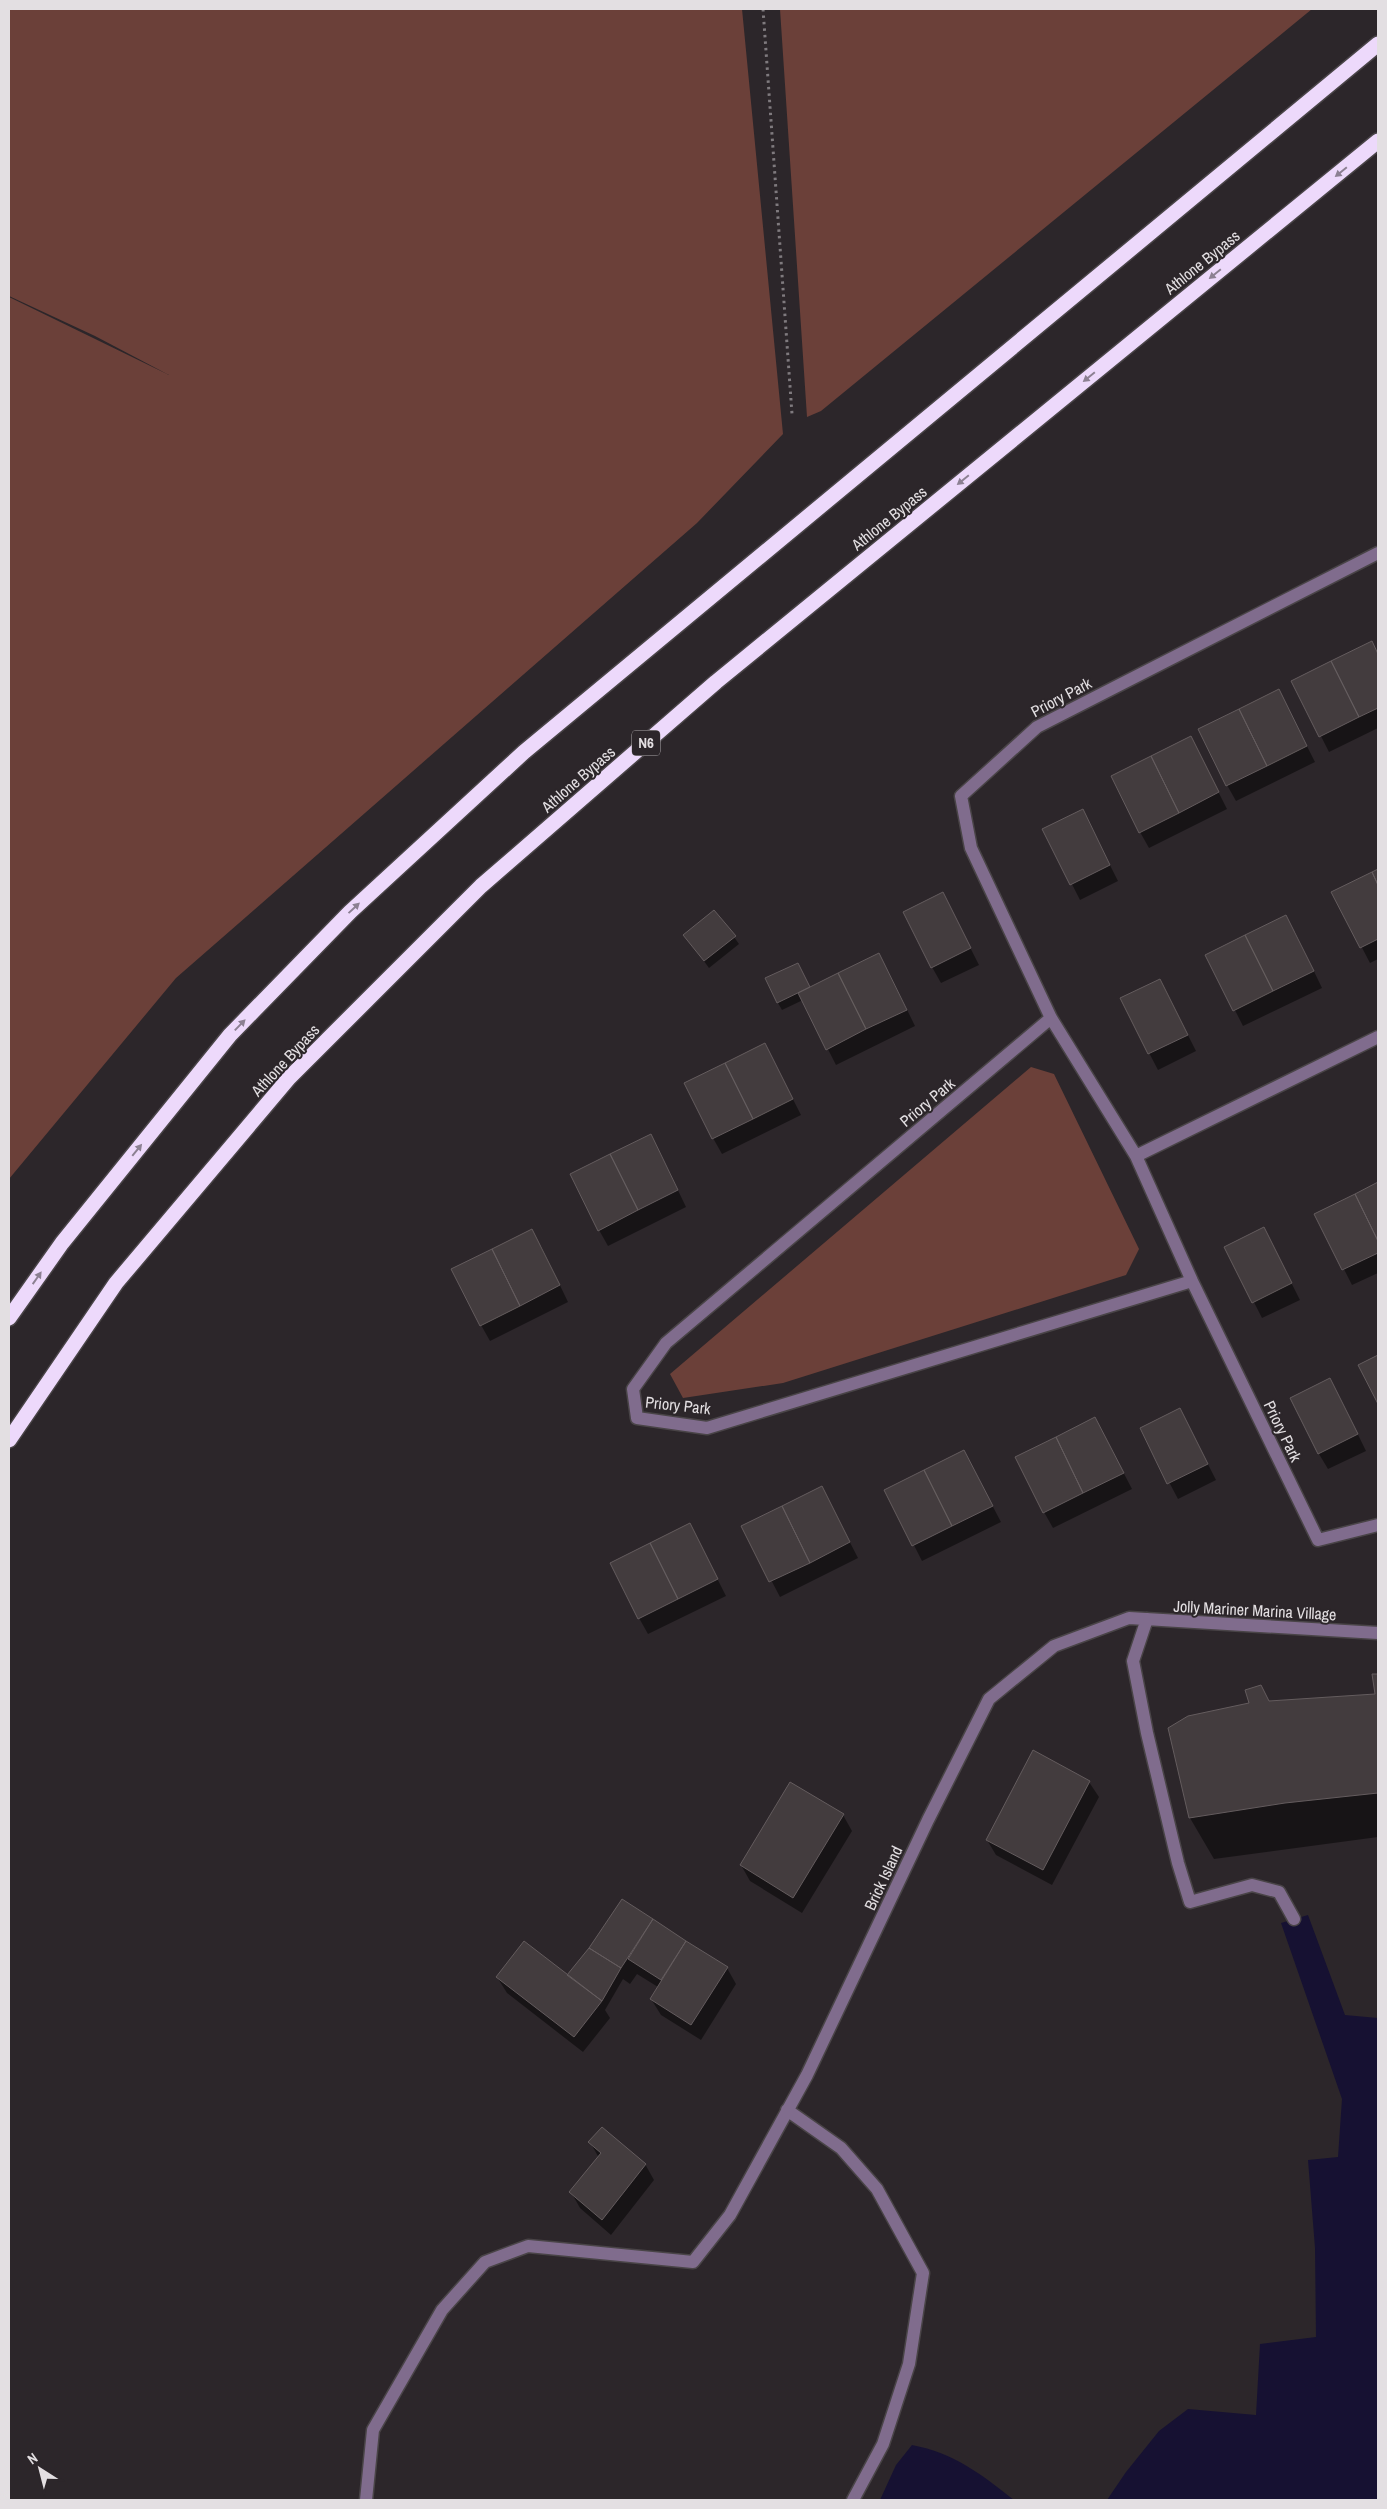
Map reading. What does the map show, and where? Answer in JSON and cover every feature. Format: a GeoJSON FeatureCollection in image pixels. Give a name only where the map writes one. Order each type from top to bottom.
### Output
{"type":"FeatureCollection","features":[{"type":"Feature","properties":{"kind":"highway"},"geometry":{"type":"LineString","coordinates":[[9,1318],[62,1243],[230,1035],[350,912],[524,752],[1378,44]]}},
{"type":"Feature","properties":{"kind":"highway","name":"Athlone Bypass"},"geometry":{"type":"LineString","coordinates":[[9,1440],[116,1283],[289,1078],[481,886],[716,682],[1378,141]]}},
{"type":"Feature","properties":{"kind":"street","name":"Priory Park"},"geometry":{"type":"LineString","coordinates":[[1378,552],[1037,727],[962,796],[971,848],[1051,1018],[1136,1156],[1192,1281],[1318,1540],[1378,1524]]}},
{"type":"Feature","properties":{"kind":"street","name":"Priory Park"},"geometry":{"type":"LineString","coordinates":[[1051,1018],[666,1343],[633,1389],[636,1418],[707,1428],[1192,1281]]}},
{"type":"Feature","properties":{"kind":"street"},"geometry":{"type":"LineString","coordinates":[[1136,1156],[1378,1037]]}},
{"type":"Feature","properties":{"kind":"street","name":"Jolly Mariner Marina Village"},"geometry":{"type":"LineString","coordinates":[[1129,1618],[1378,1633]]}},
{"type":"Feature","properties":{"kind":"street","name":"Brick Island"},"geometry":{"type":"LineString","coordinates":[[366,2500],[373,2430],[442,2310],[485,2262],[528,2246],[693,2262],[730,2215],[807,2075],[928,1820],[989,1700],[1054,1646],[1129,1618]]}},
{"type":"Feature","properties":{"kind":"street"},"geometry":{"type":"LineString","coordinates":[[1147,1620],[1133,1661],[1147,1733],[1178,1863],[1190,1902],[1252,1885],[1279,1892],[1294,1919]]}},
{"type":"Feature","properties":{"kind":"street"},"geometry":{"type":"LineString","coordinates":[[787,2110],[841,2148],[877,2189],[923,2273],[909,2364],[883,2444],[853,2500]]}},
{"type":"Feature","properties":{"kind":"path"},"geometry":{"type":"LineString","coordinates":[[763,9],[792,414]]}},
{"type":"Feature","properties":{"kind":"shaded area"},"geometry":{"type":"Polygon","coordinates":[[[9,9],[742,9],[783,434],[697,523],[176,978],[9,1179],[9,297],[169,375],[95,336],[9,296],[9,9]]]}},
{"type":"Feature","properties":{"kind":"shaded area"},"geometry":{"type":"Polygon","coordinates":[[[780,9],[1312,9],[821,411],[807,417],[780,9]]]}},
{"type":"Feature","properties":{"kind":"shaded area"},"geometry":{"type":"Polygon","coordinates":[[[1031,1067],[1054,1074],[1139,1249],[1126,1275],[783,1383],[683,1398],[670,1374],[1031,1067]]]}},
{"type":"Feature","properties":{"kind":"shaded area"},"geometry":{"type":"Polygon","coordinates":[[[1308,1915],[1345,2015],[1378,2018],[1378,2500],[1107,2500],[1126,2472],[1159,2431],[1188,2409],[1256,2415],[1260,2344],[1316,2337],[1315,2248],[1308,2160],[1338,2157],[1342,2099],[1281,1923],[1308,1915]]]}},
{"type":"Feature","properties":{"kind":"shaded area"},"geometry":{"type":"Polygon","coordinates":[[[912,2445],[941,2453],[954,2459],[978,2473],[1014,2500],[880,2500],[896,2465],[912,2445]]]}},
{"type":"Feature","properties":{"kind":"building"},"geometry":{"type":"Polygon","coordinates":[[[1372,641],[1378,654],[1378,708],[1359,717],[1331,661],[1372,641]]]}},
{"type":"Feature","properties":{"kind":"building"},"geometry":{"type":"Polygon","coordinates":[[[1331,661],[1359,717],[1319,737],[1291,681],[1331,661]]]}},
{"type":"Feature","properties":{"kind":"building"},"geometry":{"type":"Polygon","coordinates":[[[1279,689],[1307,746],[1267,766],[1239,709],[1279,689]]]}},
{"type":"Feature","properties":{"kind":"building"},"geometry":{"type":"Polygon","coordinates":[[[1239,709],[1267,766],[1226,786],[1198,729],[1239,709]]]}},
{"type":"Feature","properties":{"kind":"building"},"geometry":{"type":"Polygon","coordinates":[[[1191,736],[1219,792],[1179,813],[1151,756],[1191,736]]]}},
{"type":"Feature","properties":{"kind":"building"},"geometry":{"type":"Polygon","coordinates":[[[1151,756],[1179,813],[1139,833],[1111,776],[1151,756]]]}},
{"type":"Feature","properties":{"kind":"building"},"geometry":{"type":"Polygon","coordinates":[[[1083,809],[1110,865],[1070,885],[1042,829],[1083,809]]]}},
{"type":"Feature","properties":{"kind":"building"},"geometry":{"type":"Polygon","coordinates":[[[1378,869],[1378,885],[1372,872],[1378,869]]]}},
{"type":"Feature","properties":{"kind":"building"},"geometry":{"type":"Polygon","coordinates":[[[1372,872],[1378,885],[1378,939],[1360,948],[1331,892],[1372,872]]]}},
{"type":"Feature","properties":{"kind":"building"},"geometry":{"type":"Polygon","coordinates":[[[943,892],[971,948],[931,968],[903,912],[943,892]]]}},
{"type":"Feature","properties":{"kind":"building"},"geometry":{"type":"Polygon","coordinates":[[[714,910],[736,936],[704,961],[683,935],[714,910]]]}},
{"type":"Feature","properties":{"kind":"building"},"geometry":{"type":"Polygon","coordinates":[[[1286,915],[1314,971],[1273,991],[1245,935],[1286,915]]]}},
{"type":"Feature","properties":{"kind":"building"},"geometry":{"type":"Polygon","coordinates":[[[1245,935],[1273,991],[1233,1011],[1205,955],[1245,935]]]}},
{"type":"Feature","properties":{"kind":"building"},"geometry":{"type":"Polygon","coordinates":[[[879,953],[907,1010],[866,1029],[838,973],[879,953]]]}},
{"type":"Feature","properties":{"kind":"building"},"geometry":{"type":"Polygon","coordinates":[[[798,963],[810,987],[777,1003],[765,978],[798,963]]]}},
{"type":"Feature","properties":{"kind":"building"},"geometry":{"type":"Polygon","coordinates":[[[838,973],[866,1029],[826,1050],[798,993],[838,973]]]}},
{"type":"Feature","properties":{"kind":"building"},"geometry":{"type":"Polygon","coordinates":[[[1160,979],[1188,1035],[1148,1054],[1120,998],[1160,979]]]}},
{"type":"Feature","properties":{"kind":"building"},"geometry":{"type":"Polygon","coordinates":[[[765,1043],[793,1099],[753,1119],[725,1063],[765,1043]]]}},
{"type":"Feature","properties":{"kind":"building"},"geometry":{"type":"Polygon","coordinates":[[[725,1063],[753,1119],[712,1139],[684,1083],[725,1063]]]}},
{"type":"Feature","properties":{"kind":"building"},"geometry":{"type":"Polygon","coordinates":[[[651,1134],[678,1190],[638,1210],[610,1154],[651,1134]]]}},
{"type":"Feature","properties":{"kind":"building"},"geometry":{"type":"Polygon","coordinates":[[[610,1154],[638,1210],[598,1231],[570,1174],[610,1154]]]}},
{"type":"Feature","properties":{"kind":"building"},"geometry":{"type":"Polygon","coordinates":[[[1378,1182],[1378,1241],[1355,1194],[1378,1182]]]}},
{"type":"Feature","properties":{"kind":"building"},"geometry":{"type":"Polygon","coordinates":[[[1355,1194],[1378,1241],[1378,1253],[1342,1270],[1314,1214],[1355,1194]]]}},
{"type":"Feature","properties":{"kind":"building"},"geometry":{"type":"Polygon","coordinates":[[[1264,1227],[1292,1283],[1252,1303],[1224,1247],[1264,1227]]]}},
{"type":"Feature","properties":{"kind":"building"},"geometry":{"type":"Polygon","coordinates":[[[532,1229],[560,1285],[520,1306],[492,1249],[532,1229]]]}},
{"type":"Feature","properties":{"kind":"building"},"geometry":{"type":"Polygon","coordinates":[[[492,1249],[520,1306],[480,1326],[451,1269],[492,1249]]]}},
{"type":"Feature","properties":{"kind":"building"},"geometry":{"type":"Polygon","coordinates":[[[1378,1355],[1378,1404],[1358,1365],[1378,1355]]]}},
{"type":"Feature","properties":{"kind":"building"},"geometry":{"type":"Polygon","coordinates":[[[1330,1378],[1358,1434],[1318,1454],[1290,1398],[1330,1378]]]}},
{"type":"Feature","properties":{"kind":"building"},"geometry":{"type":"Polygon","coordinates":[[[1180,1408],[1208,1464],[1167,1484],[1140,1428],[1180,1408]]]}},
{"type":"Feature","properties":{"kind":"building"},"geometry":{"type":"Polygon","coordinates":[[[1095,1417],[1124,1473],[1083,1493],[1056,1437],[1095,1417]]]}},
{"type":"Feature","properties":{"kind":"building"},"geometry":{"type":"Polygon","coordinates":[[[1056,1437],[1083,1493],[1043,1513],[1015,1457],[1056,1437]]]}},
{"type":"Feature","properties":{"kind":"building"},"geometry":{"type":"Polygon","coordinates":[[[964,1450],[993,1506],[952,1526],[924,1470],[964,1450]]]}},
{"type":"Feature","properties":{"kind":"building"},"geometry":{"type":"Polygon","coordinates":[[[924,1470],[952,1526],[912,1546],[884,1490],[924,1470]]]}},
{"type":"Feature","properties":{"kind":"building"},"geometry":{"type":"Polygon","coordinates":[[[822,1486],[850,1542],[810,1563],[782,1506],[822,1486]]]}},
{"type":"Feature","properties":{"kind":"building"},"geometry":{"type":"Polygon","coordinates":[[[782,1506],[810,1563],[769,1582],[741,1526],[782,1506]]]}},
{"type":"Feature","properties":{"kind":"building"},"geometry":{"type":"Polygon","coordinates":[[[690,1523],[718,1579],[678,1599],[650,1543],[690,1523]]]}},
{"type":"Feature","properties":{"kind":"building"},"geometry":{"type":"Polygon","coordinates":[[[650,1543],[678,1599],[638,1619],[610,1563],[650,1543]]]}},
{"type":"Feature","properties":{"kind":"building"},"geometry":{"type":"Polygon","coordinates":[[[1372,1674],[1378,1674],[1378,1793],[1285,1803],[1189,1818],[1168,1728],[1188,1716],[1249,1703],[1245,1690],[1261,1685],[1269,1701],[1375,1694],[1372,1674]]]}},
{"type":"Feature","properties":{"kind":"building"},"geometry":{"type":"Polygon","coordinates":[[[1033,1750],[1090,1781],[1043,1870],[986,1840],[1033,1750]]]}},
{"type":"Feature","properties":{"kind":"building"},"geometry":{"type":"Polygon","coordinates":[[[790,1782],[844,1814],[793,1898],[740,1865],[790,1782]]]}},
{"type":"Feature","properties":{"kind":"building"},"geometry":{"type":"Polygon","coordinates":[[[622,1899],[653,1919],[621,1968],[589,1948],[622,1899]]]}},
{"type":"Feature","properties":{"kind":"building"},"geometry":{"type":"Polygon","coordinates":[[[653,1919],[686,1941],[661,1980],[628,1959],[653,1919]]]}},
{"type":"Feature","properties":{"kind":"building"},"geometry":{"type":"Polygon","coordinates":[[[524,1941],[602,2001],[574,2037],[496,1977],[524,1941]]]}},
{"type":"Feature","properties":{"kind":"building"},"geometry":{"type":"Polygon","coordinates":[[[686,1941],[728,1967],[691,2025],[650,1999],[686,1941]]]}},
{"type":"Feature","properties":{"kind":"building"},"geometry":{"type":"Polygon","coordinates":[[[589,1948],[621,1968],[602,2001],[567,1975],[589,1948]]]}},
{"type":"Feature","properties":{"kind":"building"},"geometry":{"type":"Polygon","coordinates":[[[602,2127],[646,2164],[602,2220],[569,2192],[601,2153],[588,2142],[602,2127]]]}}]}
